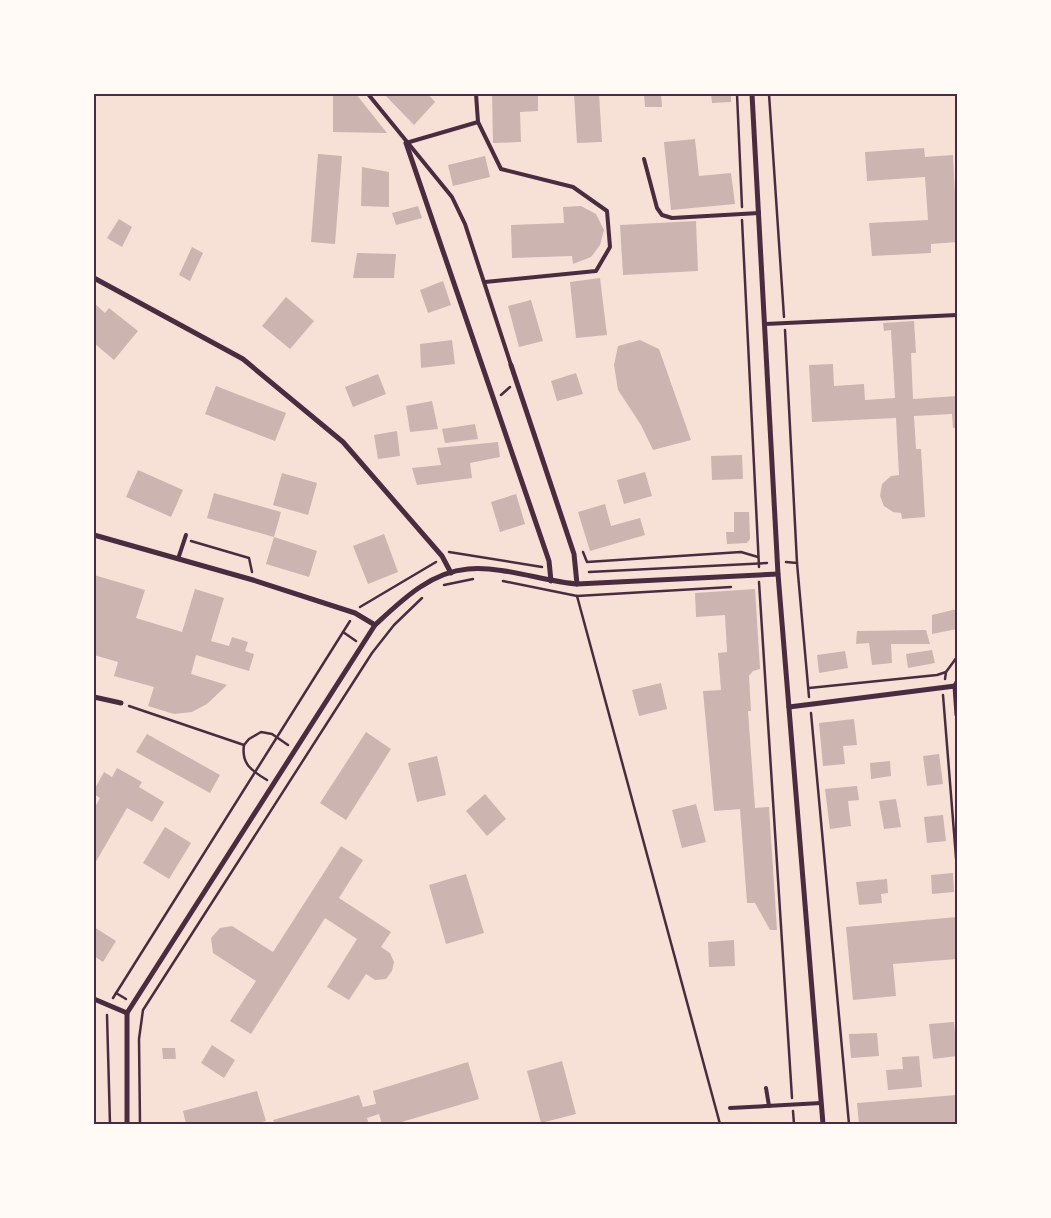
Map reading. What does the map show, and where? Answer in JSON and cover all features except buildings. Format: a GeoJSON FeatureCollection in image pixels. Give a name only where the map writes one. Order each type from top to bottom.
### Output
{"type":"FeatureCollection","features":[{"type":"Feature","properties":{"kind":"street"},"geometry":{"type":"LineString","coordinates":[[752,94],[778,574],[823,1124]]}},
{"type":"Feature","properties":{"kind":"street"},"geometry":{"type":"LineString","coordinates":[[406,143],[549,560],[551,582]]}},
{"type":"Feature","properties":{"kind":"street"},"geometry":{"type":"LineString","coordinates":[[94,278],[243,359],[343,442],[442,556],[452,573]]}},
{"type":"Feature","properties":{"kind":"street"},"geometry":{"type":"LineString","coordinates":[[511,365],[574,554],[577,584]]}},
{"type":"Feature","properties":{"kind":"street"},"geometry":{"type":"LineString","coordinates":[[94,535],[253,580],[351,611],[375,625]]}},
{"type":"Feature","properties":{"kind":"street"},"geometry":{"type":"LineString","coordinates":[[127,1124],[127,1013],[375,625],[416,588],[466,569],[480,569],[551,582],[577,584],[778,574]]}},
{"type":"Feature","properties":{"kind":"street"},"geometry":{"type":"LineString","coordinates":[[790,706],[944,688],[956,684],[957,716]]}},
{"type":"Feature","properties":{"kind":"street"},"geometry":{"type":"LineString","coordinates":[[94,697],[121,704]]}},
{"type":"Feature","properties":{"kind":"street"},"geometry":{"type":"LineString","coordinates":[[94,999],[127,1013]]}},
{"type":"Feature","properties":{"kind":"lane"},"geometry":{"type":"LineString","coordinates":[[368,94],[406,143],[452,197],[465,224],[511,365]]}},
{"type":"Feature","properties":{"kind":"lane"},"geometry":{"type":"LineString","coordinates":[[476,94],[478,122],[501,169],[573,187],[608,211],[610,247],[596,271],[485,282]]}},
{"type":"Feature","properties":{"kind":"lane"},"geometry":{"type":"LineString","coordinates":[[406,143],[478,122]]}},
{"type":"Feature","properties":{"kind":"lane"},"geometry":{"type":"LineString","coordinates":[[644,159],[657,208],[662,215],[672,218],[759,213]]}},
{"type":"Feature","properties":{"kind":"lane"},"geometry":{"type":"LineString","coordinates":[[765,324],[957,314]]}},
{"type":"Feature","properties":{"kind":"lane"},"geometry":{"type":"LineString","coordinates":[[178,559],[185,537]]}},
{"type":"Feature","properties":{"kind":"lane"},"geometry":{"type":"LineString","coordinates":[[766,1088],[769,1106]]}},
{"type":"Feature","properties":{"kind":"lane"},"geometry":{"type":"LineString","coordinates":[[730,1108],[821,1103]]}},
{"type":"Feature","properties":{"kind":"path"},"geometry":{"type":"LineString","coordinates":[[737,94],[759,570]]}},
{"type":"Feature","properties":{"kind":"path"},"geometry":{"type":"LineString","coordinates":[[494,400],[517,381]]}},
{"type":"Feature","properties":{"kind":"path"},"geometry":{"type":"LineString","coordinates":[[185,537],[248,558]]}},
{"type":"Feature","properties":{"kind":"path"},"geometry":{"type":"LineString","coordinates":[[581,544],[587,562],[741,552],[758,557]]}},
{"type":"Feature","properties":{"kind":"path"},"geometry":{"type":"LineString","coordinates":[[230,552],[231,548]]}},
{"type":"Feature","properties":{"kind":"path"},"geometry":{"type":"LineString","coordinates":[[448,551],[459,555],[494,558],[544,567]]}},
{"type":"Feature","properties":{"kind":"path"},"geometry":{"type":"LineString","coordinates":[[360,608],[436,562]]}},
{"type":"Feature","properties":{"kind":"path"},"geometry":{"type":"LineString","coordinates":[[786,562],[797,562],[809,697]]}},
{"type":"Feature","properties":{"kind":"path"},"geometry":{"type":"LineString","coordinates":[[589,572],[767,563]]}},
{"type":"Feature","properties":{"kind":"path"},"geometry":{"type":"LineString","coordinates":[[440,587],[461,580],[480,578]]}},
{"type":"Feature","properties":{"kind":"path"},"geometry":{"type":"LineString","coordinates":[[500,580],[577,596],[733,586]]}},
{"type":"Feature","properties":{"kind":"path"},"geometry":{"type":"LineString","coordinates":[[759,580],[794,1124]]}},
{"type":"Feature","properties":{"kind":"path"},"geometry":{"type":"LineString","coordinates":[[751,585],[760,585]]}},
{"type":"Feature","properties":{"kind":"path"},"geometry":{"type":"LineString","coordinates":[[577,596],[720,1124]]}},
{"type":"Feature","properties":{"kind":"path"},"geometry":{"type":"LineString","coordinates":[[140,1124],[139,1039],[144,1010],[372,652],[394,625],[423,597]]}},
{"type":"Feature","properties":{"kind":"path"},"geometry":{"type":"LineString","coordinates":[[112,999],[278,738],[350,620]]}},
{"type":"Feature","properties":{"kind":"path"},"geometry":{"type":"LineString","coordinates":[[343,632],[358,642]]}},
{"type":"Feature","properties":{"kind":"path"},"geometry":{"type":"LineString","coordinates":[[957,657],[946,672],[943,703],[957,870]]}},
{"type":"Feature","properties":{"kind":"path"},"geometry":{"type":"LineString","coordinates":[[808,688],[937,675],[946,672]]}},
{"type":"Feature","properties":{"kind":"path"},"geometry":{"type":"LineString","coordinates":[[121,704],[244,746]]}},
{"type":"Feature","properties":{"kind":"path"},"geometry":{"type":"LineString","coordinates":[[810,712],[849,1124]]}},
{"type":"Feature","properties":{"kind":"path"},"geometry":{"type":"LineString","coordinates":[[267,780],[244,762],[244,746],[249,739],[261,732],[278,738],[289,745]]}},
{"type":"Feature","properties":{"kind":"path"},"geometry":{"type":"LineString","coordinates":[[116,993],[127,999]]}},
{"type":"Feature","properties":{"kind":"path"},"geometry":{"type":"LineString","coordinates":[[107,1013],[110,1124]]}}]}
